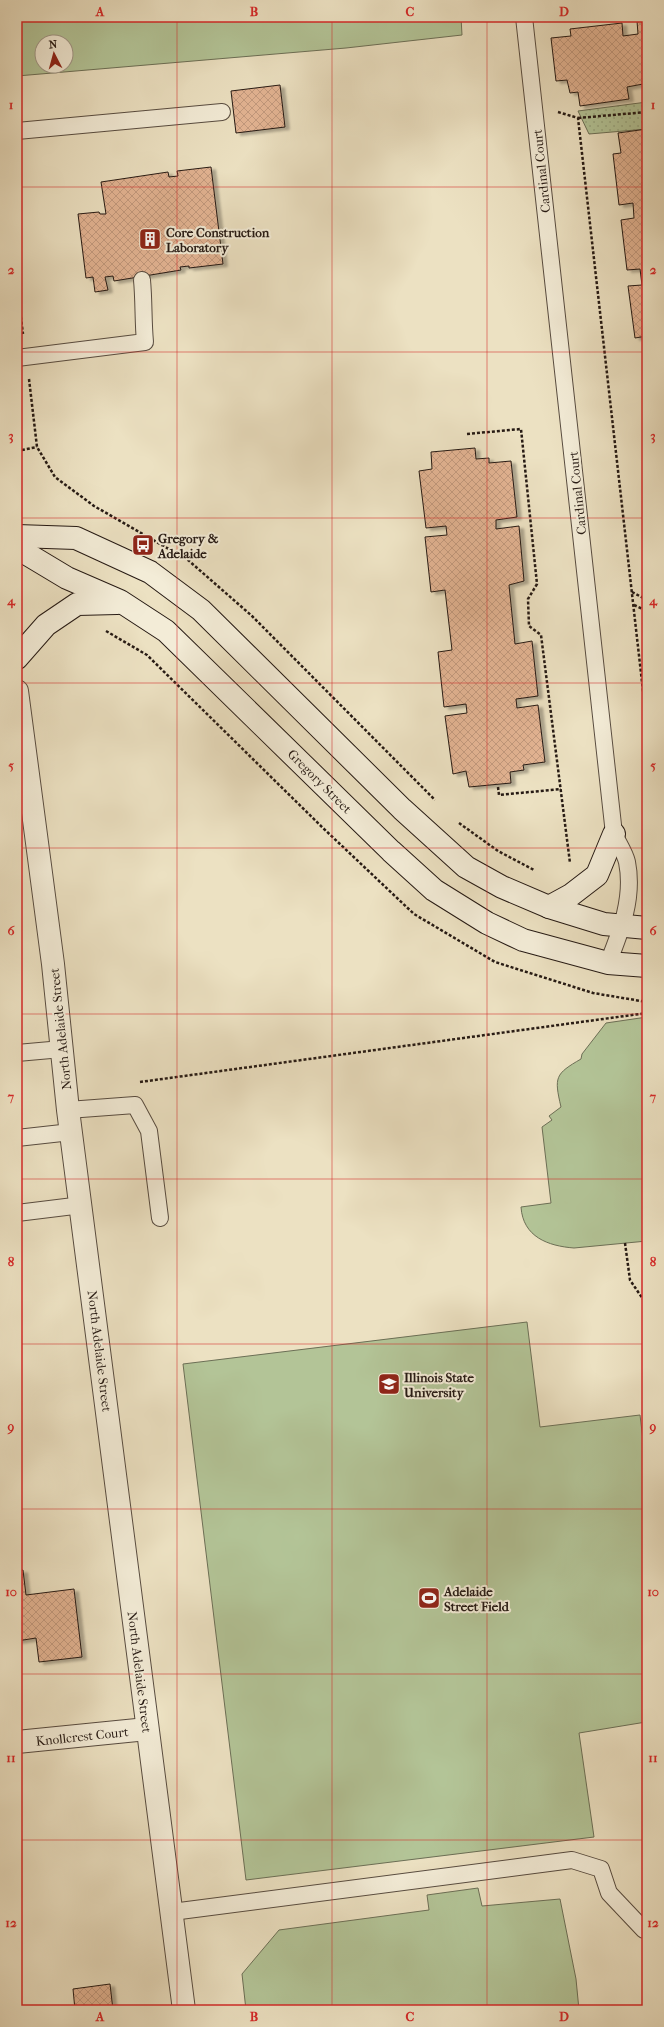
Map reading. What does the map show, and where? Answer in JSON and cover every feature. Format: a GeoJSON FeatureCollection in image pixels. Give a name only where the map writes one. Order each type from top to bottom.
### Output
{"type":"FeatureCollection","features":[{"type":"Feature","properties":{"kind":"main road"},"geometry":{"type":"LineString","coordinates":[[17,536],[76,538],[150,572],[201,610],[402,809],[466,867],[502,887],[549,907],[604,924],[647,928]]}},
{"type":"Feature","properties":{"kind":"main road","name":"Gregory Street"},"geometry":{"type":"LineString","coordinates":[[17,548],[67,578],[124,603],[166,631],[391,851],[434,890],[487,923],[523,940],[608,964],[647,966]]}},
{"type":"Feature","properties":{"kind":"main road"},"geometry":{"type":"LineString","coordinates":[[17,658],[46,625],[78,604],[124,603]]}},
{"type":"Feature","properties":{"kind":"main road","name":"North Adelaide Street"},"geometry":{"type":"LineString","coordinates":[[17,691],[62,1049],[68,1110],[82,1205],[147,1729],[184,2010]]}},
{"type":"Feature","properties":{"kind":"main road"},"geometry":{"type":"LineString","coordinates":[[549,907],[571,896],[597,875],[614,834]]}},
{"type":"Feature","properties":{"kind":"main road","name":"Knollcrest Court"},"geometry":{"type":"LineString","coordinates":[[17,1742],[147,1729]]}},
{"type":"Feature","properties":{"kind":"lane","name":"Cardinal Court"},"geometry":{"type":"LineString","coordinates":[[524,17],[614,834],[627,861],[630,890],[622,926],[608,964]]}},
{"type":"Feature","properties":{"kind":"lane"},"geometry":{"type":"LineString","coordinates":[[17,131],[222,112]]}},
{"type":"Feature","properties":{"kind":"lane"},"geometry":{"type":"LineString","coordinates":[[22,358],[145,342],[142,280]]}},
{"type":"Feature","properties":{"kind":"lane"},"geometry":{"type":"LineString","coordinates":[[17,1053],[62,1049]]}},
{"type":"Feature","properties":{"kind":"lane"},"geometry":{"type":"LineString","coordinates":[[68,1110],[135,1105],[149,1131],[160,1218]]}},
{"type":"Feature","properties":{"kind":"lane"},"geometry":{"type":"LineString","coordinates":[[17,1138],[71,1132]]}},
{"type":"Feature","properties":{"kind":"lane"},"geometry":{"type":"LineString","coordinates":[[17,1213],[82,1205]]}},
{"type":"Feature","properties":{"kind":"lane"},"geometry":{"type":"LineString","coordinates":[[172,1912],[572,1860],[601,1869],[609,1893],[644,1930]]}},
{"type":"Feature","properties":{"kind":"path"},"geometry":{"type":"LineString","coordinates":[[554,111],[578,118],[647,112]]}},
{"type":"Feature","properties":{"kind":"path"},"geometry":{"type":"LineString","coordinates":[[578,118],[633,605],[646,703],[647,726]]}},
{"type":"Feature","properties":{"kind":"path"},"geometry":{"type":"LineString","coordinates":[[17,287],[22,358],[37,447],[55,477],[94,506],[188,560],[220,586],[252,616],[440,806]]}},
{"type":"Feature","properties":{"kind":"path"},"geometry":{"type":"LineString","coordinates":[[467,434],[521,429],[537,584],[528,599],[529,626],[541,635],[571,869]]}},
{"type":"Feature","properties":{"kind":"path"},"geometry":{"type":"LineString","coordinates":[[17,451],[37,447]]}},
{"type":"Feature","properties":{"kind":"path"},"geometry":{"type":"LineString","coordinates":[[632,592],[647,600]]}},
{"type":"Feature","properties":{"kind":"path"},"geometry":{"type":"LineString","coordinates":[[633,605],[647,611]]}},
{"type":"Feature","properties":{"kind":"path"},"geometry":{"type":"LineString","coordinates":[[100,627],[147,655]]}},
{"type":"Feature","properties":{"kind":"path"},"geometry":{"type":"LineString","coordinates":[[498,787],[499,795],[561,789]]}},
{"type":"Feature","properties":{"kind":"path"},"geometry":{"type":"LineString","coordinates":[[457,821],[498,851],[539,872]]}},
{"type":"Feature","properties":{"kind":"path"},"geometry":{"type":"LineString","coordinates":[[134,1083],[647,1014]]}},
{"type":"Feature","properties":{"kind":"path"},"geometry":{"type":"LineString","coordinates":[[625,1243],[630,1280],[647,1305]]}},
{"type":"Feature","properties":{"kind":"green space"},"geometry":{"type":"Polygon","coordinates":[[[17,17],[461,17],[462,35],[346,48],[74,71],[74,34],[34,34],[34,74],[40,74],[17,76],[17,17]]]}},
{"type":"Feature","properties":{"kind":"green space"},"geometry":{"type":"Polygon","coordinates":[[[647,102],[647,129],[589,134],[578,111],[647,102]]]}},
{"type":"Feature","properties":{"kind":"green space"},"geometry":{"type":"Polygon","coordinates":[[[647,1017],[647,1241],[574,1248],[546,1242],[538,1238],[526,1226],[521,1207],[551,1203],[542,1127],[552,1120],[549,1116],[561,1107],[557,1083],[559,1077],[561,1073],[581,1059],[582,1054],[606,1023],[647,1017]]]}},
{"type":"Feature","properties":{"kind":"green space","name":"Adelaide Street Field"},"geometry":{"type":"Polygon","coordinates":[[[527,1322],[540,1427],[640,1415],[647,1474],[647,1724],[646,1722],[579,1733],[594,1837],[246,1880],[183,1364],[527,1322]]]}},
{"type":"Feature","properties":{"kind":"green space"},"geometry":{"type":"Polygon","coordinates":[[[478,1888],[482,1906],[560,1899],[576,1979],[579,2010],[246,2010],[242,1974],[279,1930],[429,1910],[427,1895],[478,1888]]]}},
{"type":"Feature","properties":{"kind":"building"},"geometry":{"type":"Polygon","coordinates":[[[647,20],[647,98],[645,98],[643,84],[627,87],[629,99],[580,106],[578,92],[570,93],[567,80],[556,81],[551,38],[571,36],[570,29],[622,23],[623,36],[638,34],[637,21],[647,20]]]}},
{"type":"Feature","properties":{"kind":"building"},"geometry":{"type":"Polygon","coordinates":[[[280,85],[285,127],[236,133],[231,91],[280,85]]]}},
{"type":"Feature","properties":{"kind":"building"},"geometry":{"type":"Polygon","coordinates":[[[647,129],[647,336],[635,338],[628,286],[642,285],[640,269],[627,270],[621,220],[634,218],[633,203],[619,205],[613,154],[621,153],[618,133],[647,129]]]}},
{"type":"Feature","properties":{"kind":"building","name":"Core Construction Laboratory"},"geometry":{"type":"Polygon","coordinates":[[[211,167],[223,264],[189,268],[189,266],[180,267],[181,270],[114,281],[113,276],[105,277],[108,290],[95,292],[93,277],[86,278],[78,214],[99,212],[100,214],[106,214],[101,182],[168,172],[169,177],[178,176],[177,171],[211,167]]]}},
{"type":"Feature","properties":{"kind":"building"},"geometry":{"type":"Polygon","coordinates":[[[475,448],[476,459],[489,458],[489,463],[511,461],[517,517],[496,520],[496,529],[519,526],[524,581],[509,585],[515,644],[532,641],[538,696],[516,699],[517,708],[538,705],[545,762],[523,765],[524,770],[510,772],[511,783],[469,787],[466,771],[453,774],[445,716],[467,713],[466,704],[444,707],[438,652],[452,650],[445,590],[431,592],[425,537],[447,535],[446,526],[426,528],[419,471],[432,469],[431,452],[475,448]]]}},
{"type":"Feature","properties":{"kind":"building"},"geometry":{"type":"Polygon","coordinates":[[[23,1570],[26,1595],[74,1589],[82,1657],[39,1662],[36,1638],[17,1641],[17,1571],[23,1570]]]}},
{"type":"Feature","properties":{"kind":"building"},"geometry":{"type":"Polygon","coordinates":[[[110,1984],[113,2010],[75,2010],[73,1989],[110,1984]]]}},
{"type":"Feature","properties":{"kind":"place","name":"Core Construction Laboratory"},"geometry":{"type":"Point","coordinates":[150,239]}},
{"type":"Feature","properties":{"kind":"place","name":"Gregory & Adelaide"},"geometry":{"type":"Point","coordinates":[143,545]}},
{"type":"Feature","properties":{"kind":"place","name":"Illinois State University"},"geometry":{"type":"Point","coordinates":[389,1384]}},
{"type":"Feature","properties":{"kind":"place","name":"Adelaide Street Field"},"geometry":{"type":"Point","coordinates":[429,1598]}}]}
